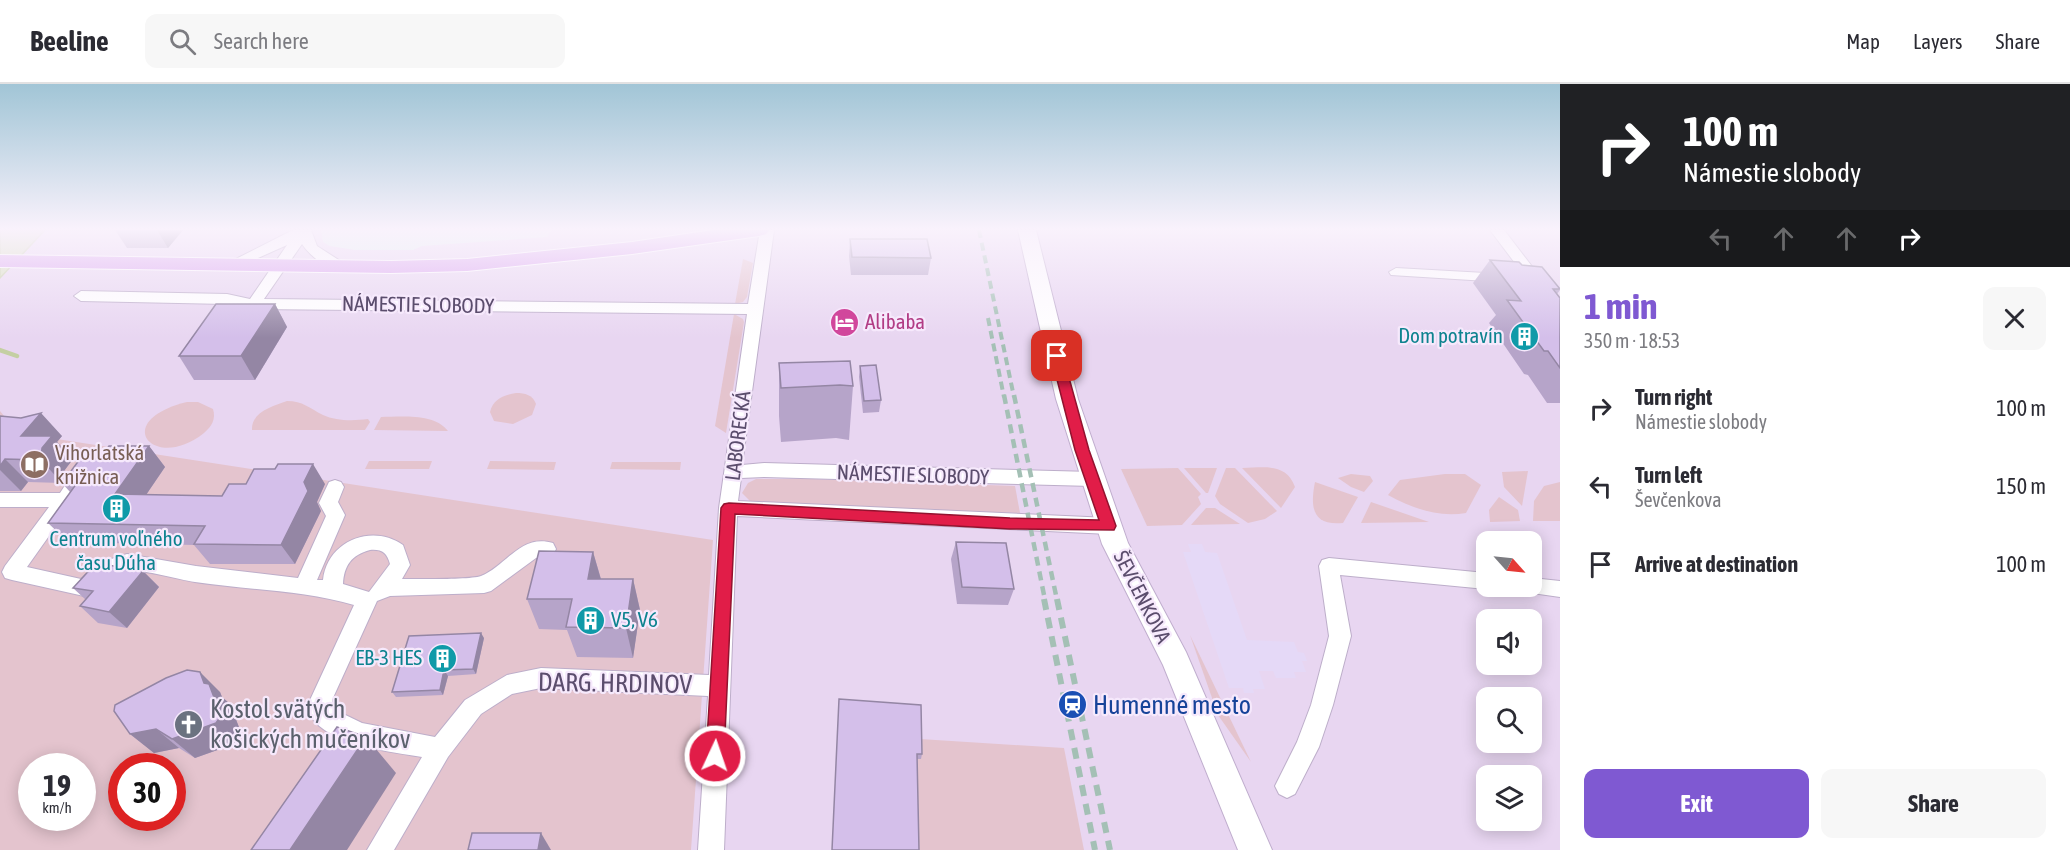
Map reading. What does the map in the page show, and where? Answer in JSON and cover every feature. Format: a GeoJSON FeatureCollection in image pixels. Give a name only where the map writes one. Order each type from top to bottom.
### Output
{"type":"FeatureCollection","features":[{"type":"Feature","properties":{"kind":"main road"},"geometry":{"type":"LineString","coordinates":[[326,266],[373,266]]}},
{"type":"Feature","properties":{"kind":"main road","name":"ŠEVČENKOVA"},"geometry":{"type":"LineString","coordinates":[[1036,266],[1067,399],[1092,479],[1122,561],[1176,661],[1255,850]]}},
{"type":"Feature","properties":{"kind":"street"},"geometry":{"type":"LineString","coordinates":[[254,304],[280,266]]}},
{"type":"Feature","properties":{"kind":"street","name":"LABORECKÁ"},"geometry":{"type":"LineString","coordinates":[[711,850],[729,508],[762,266]]}},
{"type":"Feature","properties":{"kind":"street"},"geometry":{"type":"LineString","coordinates":[[1523,266],[1560,313]]}},
{"type":"Feature","properties":{"kind":"street"},"geometry":{"type":"LineString","coordinates":[[1396,272],[1534,280]]}},
{"type":"Feature","properties":{"kind":"street","name":"NÁMESTIE SLOBODY"},"geometry":{"type":"LineString","coordinates":[[81,296],[227,299],[254,304],[756,309]]}},
{"type":"Feature","properties":{"kind":"street","name":"NÁMESTIE SLOBODY"},"geometry":{"type":"LineString","coordinates":[[733,472],[764,470],[1092,479]]}},
{"type":"Feature","properties":{"kind":"street"},"geometry":{"type":"LineString","coordinates":[[77,483],[12,572],[84,588],[106,569],[127,562],[196,574],[332,591],[367,600]]}},
{"type":"Feature","properties":{"kind":"street"},"geometry":{"type":"LineString","coordinates":[[304,587],[336,515],[328,503],[335,487]]}},
{"type":"Feature","properties":{"kind":"street"},"geometry":{"type":"LineString","coordinates":[[0,500],[65,500]]}},
{"type":"Feature","properties":{"kind":"street","name":"NÁMESTIE SLOBODY"},"geometry":{"type":"LineString","coordinates":[[729,508],[1010,524],[1109,526]]}},
{"type":"Feature","properties":{"kind":"street"},"geometry":{"type":"LineString","coordinates":[[332,591],[336,564],[356,546],[366,543],[383,543],[396,551],[400,565],[386,588],[367,600],[321,700],[322,714],[334,724],[352,731],[440,749]]}},
{"type":"Feature","properties":{"kind":"street"},"geometry":{"type":"LineString","coordinates":[[386,588],[484,585],[532,550],[546,549]]}},
{"type":"Feature","properties":{"kind":"street"},"geometry":{"type":"LineString","coordinates":[[1287,786],[1307,747],[1322,705],[1340,636],[1329,566],[1476,580]]}},
{"type":"Feature","properties":{"kind":"street"},"geometry":{"type":"LineString","coordinates":[[1542,587],[1560,589]]}},
{"type":"Feature","properties":{"kind":"street","name":"DARG. HRDINOV"},"geometry":{"type":"LineString","coordinates":[[380,850],[440,749],[473,707],[507,686],[548,678],[718,686]]}},
{"type":"Feature","properties":{"kind":"shaded area"},"geometry":{"type":"Polygon","coordinates":[[[0,266],[1560,267],[1560,850],[0,850],[0,266]]]}},
{"type":"Feature","properties":{"kind":"shaded area"},"geometry":{"type":"Polygon","coordinates":[[[0,266],[11,266],[0,278],[0,266]]]}},
{"type":"Feature","properties":{"kind":"shaded area"},"geometry":{"type":"Polygon","coordinates":[[[742,266],[753,266],[747,297],[743,302],[735,304],[742,266]]]}},
{"type":"Feature","properties":{"kind":"shaded area"},"geometry":{"type":"Polygon","coordinates":[[[734,314],[744,322],[726,433],[715,426],[734,314]]]}},
{"type":"Feature","properties":{"kind":"shaded area"},"geometry":{"type":"Polygon","coordinates":[[[516,393],[533,398],[536,404],[532,415],[513,424],[494,421],[490,412],[496,401],[503,396],[516,393]]]}},
{"type":"Feature","properties":{"kind":"shaded area"},"geometry":{"type":"Polygon","coordinates":[[[287,401],[302,404],[333,418],[368,419],[370,422],[365,430],[252,430],[259,414],[287,401]]]}},
{"type":"Feature","properties":{"kind":"shaded area"},"geometry":{"type":"Polygon","coordinates":[[[187,402],[198,402],[213,409],[214,419],[204,433],[186,444],[169,448],[156,446],[148,440],[145,431],[150,420],[163,410],[187,402]]]}},
{"type":"Feature","properties":{"kind":"shaded area"},"geometry":{"type":"Polygon","coordinates":[[[0,411],[18,433],[713,540],[691,850],[0,850],[0,411]]]}},
{"type":"Feature","properties":{"kind":"shaded area"},"geometry":{"type":"Polygon","coordinates":[[[381,417],[426,419],[442,425],[448,431],[374,430],[381,417]]]}},
{"type":"Feature","properties":{"kind":"shaded area"},"geometry":{"type":"Polygon","coordinates":[[[369,461],[432,461],[429,469],[365,469],[369,461]]]}},
{"type":"Feature","properties":{"kind":"shaded area"},"geometry":{"type":"Polygon","coordinates":[[[490,461],[556,462],[554,470],[487,469],[490,461]]]}},
{"type":"Feature","properties":{"kind":"shaded area"},"geometry":{"type":"Polygon","coordinates":[[[612,462],[681,462],[680,470],[610,469],[612,462]]]}},
{"type":"Feature","properties":{"kind":"shaded area"},"geometry":{"type":"Polygon","coordinates":[[[1266,467],[1280,470],[1286,473],[1295,487],[1281,508],[1242,468],[1266,467]]]}},
{"type":"Feature","properties":{"kind":"shaded area"},"geometry":{"type":"Polygon","coordinates":[[[1178,468],[1201,494],[1198,497],[1201,504],[1182,525],[1147,526],[1121,469],[1178,468]]]}},
{"type":"Feature","properties":{"kind":"shaded area"},"geometry":{"type":"Polygon","coordinates":[[[1184,468],[1217,468],[1208,493],[1206,493],[1184,468]]]}},
{"type":"Feature","properties":{"kind":"shaded area"},"geometry":{"type":"Polygon","coordinates":[[[1226,468],[1235,468],[1277,511],[1265,519],[1248,523],[1220,504],[1215,496],[1226,468]]]}},
{"type":"Feature","properties":{"kind":"shaded area"},"geometry":{"type":"Polygon","coordinates":[[[1528,471],[1522,506],[1504,487],[1502,472],[1528,471]]]}},
{"type":"Feature","properties":{"kind":"shaded area"},"geometry":{"type":"Polygon","coordinates":[[[1351,474],[1370,476],[1373,481],[1364,492],[1338,478],[1351,474]]]}},
{"type":"Feature","properties":{"kind":"shaded area"},"geometry":{"type":"Polygon","coordinates":[[[1445,474],[1465,474],[1481,485],[1466,513],[1445,514],[1426,511],[1388,495],[1400,480],[1445,474]]]}},
{"type":"Feature","properties":{"kind":"shaded area"},"geometry":{"type":"Polygon","coordinates":[[[756,479],[1015,486],[1020,513],[752,503],[742,493],[748,483],[756,479]]]}},
{"type":"Feature","properties":{"kind":"shaded area"},"geometry":{"type":"Polygon","coordinates":[[[1315,482],[1358,497],[1343,523],[1333,523],[1319,518],[1313,507],[1315,482]]]}},
{"type":"Feature","properties":{"kind":"shaded area"},"geometry":{"type":"Polygon","coordinates":[[[1560,482],[1560,521],[1533,521],[1534,501],[1544,486],[1560,482]]]}},
{"type":"Feature","properties":{"kind":"shaded area"},"geometry":{"type":"Polygon","coordinates":[[[1499,497],[1518,510],[1520,521],[1490,522],[1489,510],[1499,497]]]}},
{"type":"Feature","properties":{"kind":"shaded area"},"geometry":{"type":"Polygon","coordinates":[[[1371,502],[1429,522],[1361,523],[1371,502]]]}},
{"type":"Feature","properties":{"kind":"shaded area"},"geometry":{"type":"Polygon","coordinates":[[[1206,508],[1215,508],[1240,524],[1191,525],[1206,508]]]}},
{"type":"Feature","properties":{"kind":"shaded area"},"geometry":{"type":"Polygon","coordinates":[[[1188,544],[1202,544],[1205,552],[1217,553],[1247,640],[1294,642],[1298,652],[1304,653],[1307,661],[1302,661],[1306,672],[1294,672],[1296,678],[1276,678],[1273,671],[1259,671],[1265,689],[1253,689],[1254,693],[1244,693],[1243,688],[1229,688],[1183,552],[1191,552],[1188,544]]]}},
{"type":"Feature","properties":{"kind":"shaded area"},"geometry":{"type":"Polygon","coordinates":[[[1190,635],[1251,762],[1218,715],[1190,635]]]}},
{"type":"Feature","properties":{"kind":"shaded area"},"geometry":{"type":"Polygon","coordinates":[[[920,739],[1064,748],[1084,850],[917,850],[916,758],[920,739]]]}},
{"type":"Feature","properties":{"kind":"building"},"geometry":{"type":"Polygon","coordinates":[[[1494,266],[1542,267],[1560,289],[1553,289],[1560,298],[1560,368],[1548,351],[1544,351],[1507,300],[1521,301],[1494,266]]]}},
{"type":"Feature","properties":{"kind":"building"},"geometry":{"type":"Polygon","coordinates":[[[216,304],[275,304],[241,356],[179,356],[216,304]]]}},
{"type":"Feature","properties":{"kind":"building"},"geometry":{"type":"Polygon","coordinates":[[[850,361],[853,386],[781,388],[779,363],[850,361]]]}},
{"type":"Feature","properties":{"kind":"building"},"geometry":{"type":"Polygon","coordinates":[[[876,365],[881,400],[864,401],[860,366],[876,365]]]}},
{"type":"Feature","properties":{"kind":"building"},"geometry":{"type":"Polygon","coordinates":[[[41,413],[21,436],[52,436],[42,448],[41,460],[5,459],[0,466],[0,416],[21,418],[41,413]]]}},
{"type":"Feature","properties":{"kind":"building"},"geometry":{"type":"Polygon","coordinates":[[[109,446],[149,446],[115,494],[222,496],[229,484],[246,484],[254,469],[275,469],[278,464],[313,464],[304,482],[308,491],[281,545],[194,544],[205,526],[48,523],[77,483],[62,483],[80,459],[99,459],[109,446]]]}},
{"type":"Feature","properties":{"kind":"building"},"geometry":{"type":"Polygon","coordinates":[[[956,542],[1006,543],[1014,589],[962,587],[956,542]]]}},
{"type":"Feature","properties":{"kind":"building"},"geometry":{"type":"Polygon","coordinates":[[[539,551],[593,552],[588,579],[633,579],[626,628],[566,627],[572,599],[527,599],[539,551]]]}},
{"type":"Feature","properties":{"kind":"building"},"geometry":{"type":"Polygon","coordinates":[[[96,563],[143,571],[109,612],[80,606],[93,591],[73,588],[96,563]]]}},
{"type":"Feature","properties":{"kind":"building","name":"EB-3 HES"},"geometry":{"type":"Polygon","coordinates":[[[481,633],[473,669],[444,670],[440,690],[392,692],[409,636],[481,633]]]}},
{"type":"Feature","properties":{"kind":"building"},"geometry":{"type":"Polygon","coordinates":[[[187,670],[200,672],[204,683],[209,684],[221,716],[216,723],[172,739],[156,729],[130,734],[114,711],[115,705],[166,678],[187,670]]]}},
{"type":"Feature","properties":{"kind":"building"},"geometry":{"type":"Polygon","coordinates":[[[839,699],[921,705],[922,754],[917,754],[919,850],[832,850],[839,699]]]}},
{"type":"Feature","properties":{"kind":"building"},"geometry":{"type":"Polygon","coordinates":[[[337,727],[366,737],[290,850],[251,850],[337,727]]]}},
{"type":"Feature","properties":{"kind":"building"},"geometry":{"type":"Polygon","coordinates":[[[472,833],[541,833],[538,850],[468,850],[472,833]]]}},
{"type":"Feature","properties":{"kind":"waterway"},"geometry":{"type":"LineString","coordinates":[[0,350],[17,356]]}},
{"type":"Feature","properties":{"kind":"railway"},"geometry":{"type":"LineString","coordinates":[[986,266],[1014,397]]}},
{"type":"Feature","properties":{"kind":"railway"},"geometry":{"type":"LineString","coordinates":[[988,318],[1004,397]]}},
{"type":"Feature","properties":{"kind":"railway"},"geometry":{"type":"LineString","coordinates":[[1004,395],[1045,600]]}},
{"type":"Feature","properties":{"kind":"railway"},"geometry":{"type":"LineString","coordinates":[[1014,395],[1057,600]]}},
{"type":"Feature","properties":{"kind":"railway"},"geometry":{"type":"LineString","coordinates":[[1044,599],[1095,850]]}},
{"type":"Feature","properties":{"kind":"railway"},"geometry":{"type":"LineString","coordinates":[[1057,599],[1110,850]]}},
{"type":"Feature","properties":{"kind":"place","name":"Alibaba"},"geometry":{"type":"Point","coordinates":[844,322]}},
{"type":"Feature","properties":{"kind":"place","name":"Dom potravín"},"geometry":{"type":"Point","coordinates":[1524,336]}},
{"type":"Feature","properties":{"kind":"place","name":"Vihorlatská knižnica"},"geometry":{"type":"Point","coordinates":[34,465]}},
{"type":"Feature","properties":{"kind":"place","name":"Centrum voľného času Dúha"},"geometry":{"type":"Point","coordinates":[116,508]}},
{"type":"Feature","properties":{"kind":"place","name":"V5, V6"},"geometry":{"type":"Point","coordinates":[590,620]}},
{"type":"Feature","properties":{"kind":"place","name":"EB-3 HES"},"geometry":{"type":"Point","coordinates":[443,658]}},
{"type":"Feature","properties":{"kind":"place","name":"Humenné mesto"},"geometry":{"type":"Point","coordinates":[1072,705]}},
{"type":"Feature","properties":{"kind":"place","name":"Kostol svätých košických mučeníkov"},"geometry":{"type":"Point","coordinates":[189,724]}},
{"type":"Feature","properties":{"kind":"route"},"geometry":{"type":"LineString","coordinates":[[715,756],[729,508],[1010,524],[1109,526],[1082,450],[1057,356]]}}]}
